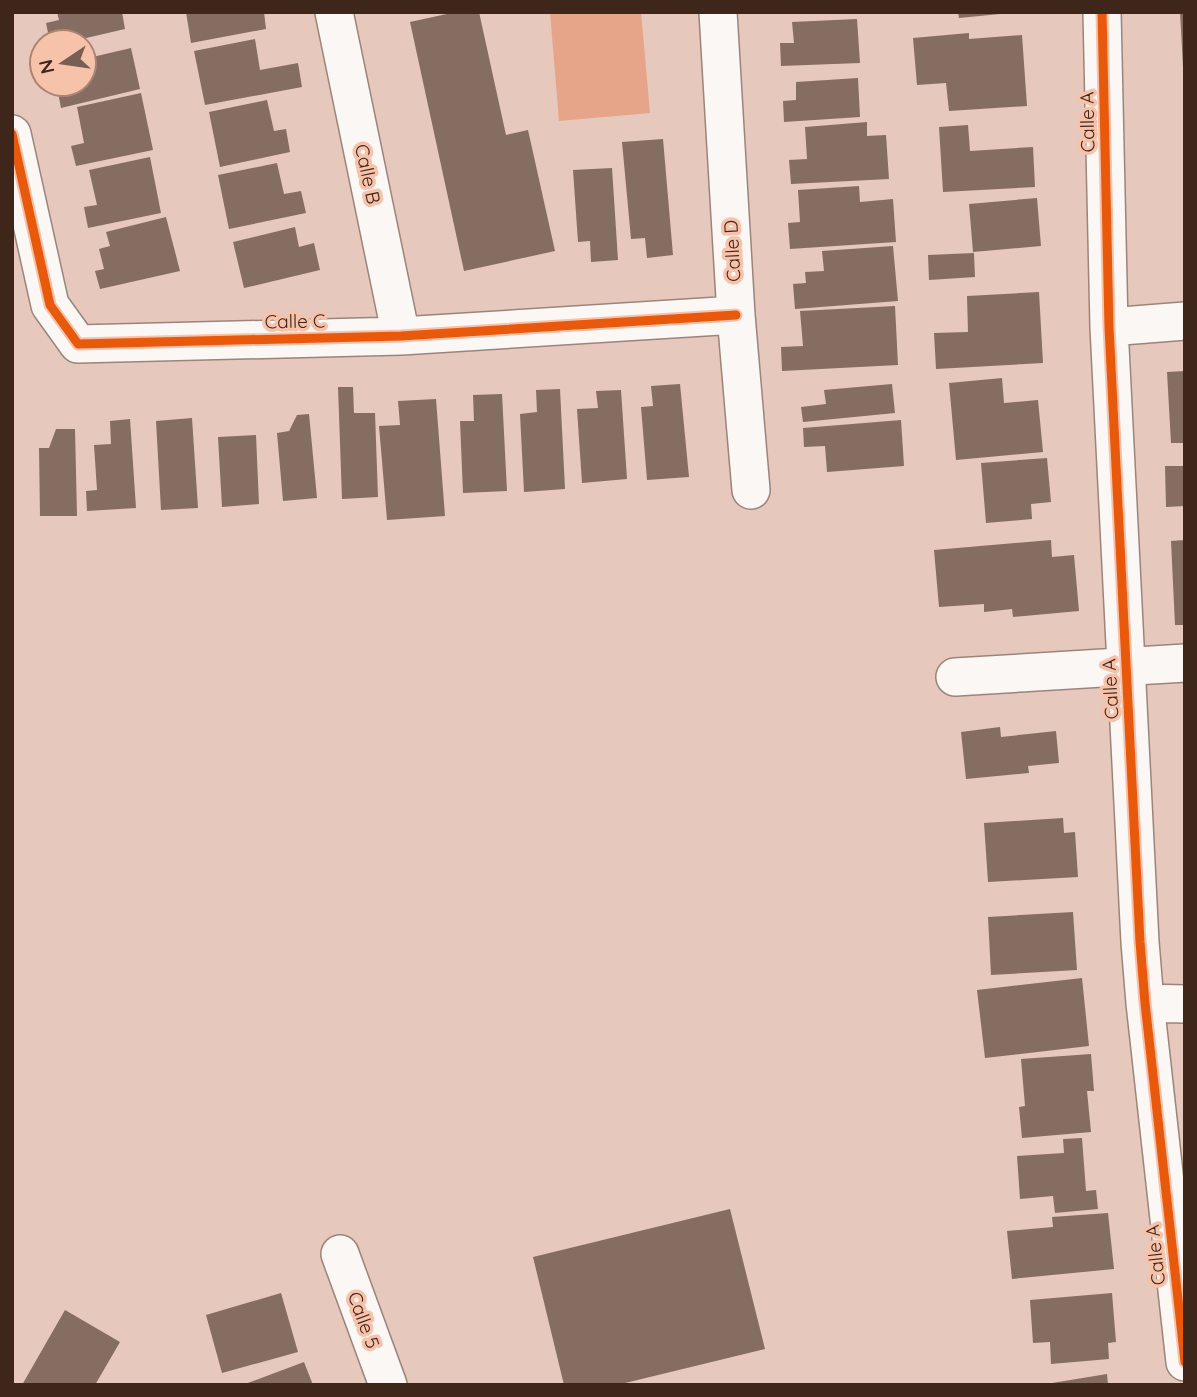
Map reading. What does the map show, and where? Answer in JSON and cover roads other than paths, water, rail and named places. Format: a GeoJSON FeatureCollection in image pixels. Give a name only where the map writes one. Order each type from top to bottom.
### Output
{"type":"FeatureCollection","features":[{"type":"Feature","properties":{"kind":"street","name":"Calle B"},"geometry":{"type":"LineString","coordinates":[[334,12],[401,336]]}},
{"type":"Feature","properties":{"kind":"street","name":"Calle D"},"geometry":{"type":"LineString","coordinates":[[718,12],[736,315],[751,490]]}},
{"type":"Feature","properties":{"kind":"street","name":"Calle A"},"geometry":{"type":"LineString","coordinates":[[1102,12],[1109,327],[1144,1003],[1185,1362]]}},
{"type":"Feature","properties":{"kind":"street","name":"Calle C"},"geometry":{"type":"LineString","coordinates":[[12,134],[50,305],[78,344],[401,336],[736,315]]}},
{"type":"Feature","properties":{"kind":"street"},"geometry":{"type":"LineString","coordinates":[[1109,327],[1185,321]]}},
{"type":"Feature","properties":{"kind":"street"},"geometry":{"type":"LineString","coordinates":[[955,677],[1185,663]]}},
{"type":"Feature","properties":{"kind":"street"},"geometry":{"type":"LineString","coordinates":[[1144,1003],[1185,1004]]}},
{"type":"Feature","properties":{"kind":"street","name":"Calle 5"},"geometry":{"type":"LineString","coordinates":[[340,1254],[388,1385]]}}]}
